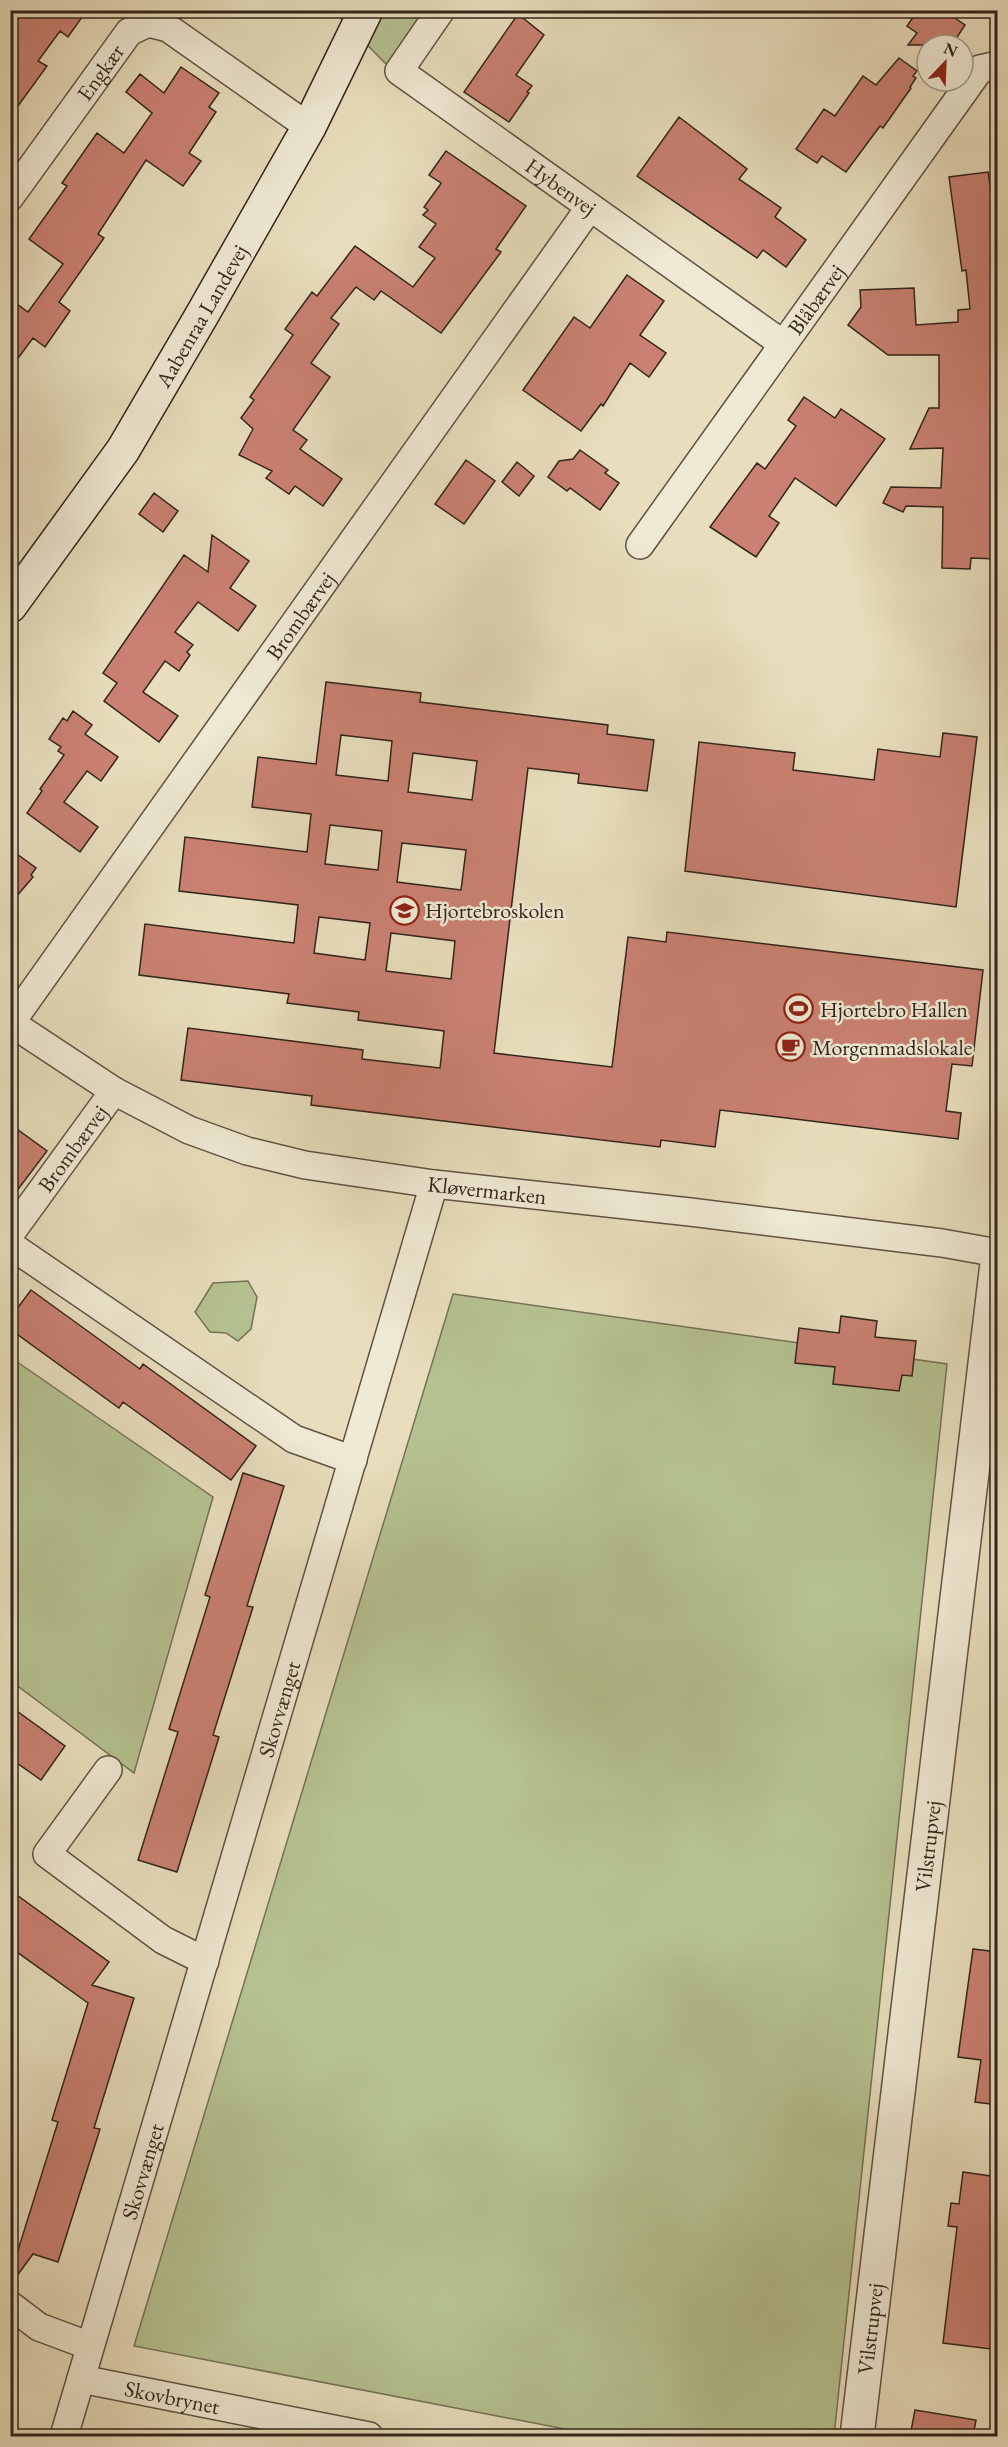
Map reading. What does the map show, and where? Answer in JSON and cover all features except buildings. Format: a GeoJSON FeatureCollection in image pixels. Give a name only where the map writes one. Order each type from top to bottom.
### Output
{"type":"FeatureCollection","features":[{"type":"Feature","properties":{"kind":"street","name":"Aabenraa Landevej"},"geometry":{"type":"LineString","coordinates":[[10,606],[123,450],[309,127],[366,10]]}},
{"type":"Feature","properties":{"kind":"street","name":"Hybenvej"},"geometry":{"type":"LineString","coordinates":[[441,10],[399,71],[783,344]]}},
{"type":"Feature","properties":{"kind":"street","name":"Engkær"},"geometry":{"type":"LineString","coordinates":[[10,197],[129,32],[148,23],[168,28],[309,127]]}},
{"type":"Feature","properties":{"kind":"street","name":"Blåbærvej"},"geometry":{"type":"LineString","coordinates":[[640,545],[980,69],[998,65]]}},
{"type":"Feature","properties":{"kind":"street","name":"Brombærvej"},"geometry":{"type":"LineString","coordinates":[[11,1023],[590,207]]}},
{"type":"Feature","properties":{"kind":"street","name":"Kløvermarken"},"geometry":{"type":"LineString","coordinates":[[11,1023],[114,1091],[189,1130],[247,1151],[305,1165],[434,1184],[942,1243],[998,1254]]}},
{"type":"Feature","properties":{"kind":"street","name":"Brombærvej"},"geometry":{"type":"LineString","coordinates":[[10,1234],[114,1091]]}},
{"type":"Feature","properties":{"kind":"street","name":"Skovvænget"},"geometry":{"type":"LineString","coordinates":[[64,2436],[434,1184]]}},
{"type":"Feature","properties":{"kind":"street"},"geometry":{"type":"LineString","coordinates":[[10,1245],[294,1439],[353,1460]]}},
{"type":"Feature","properties":{"kind":"street","name":"Vilstrupvej"},"geometry":{"type":"LineString","coordinates":[[857,2436],[998,1254]]}},
{"type":"Feature","properties":{"kind":"street"},"geometry":{"type":"LineString","coordinates":[[108,1770],[47,1854],[163,1940],[204,1961]]}},
{"type":"Feature","properties":{"kind":"street"},"geometry":{"type":"LineString","coordinates":[[10,2306],[39,2327],[90,2346]]}},
{"type":"Feature","properties":{"kind":"street","name":"Skovbrynet"},"geometry":{"type":"LineString","coordinates":[[81,2379],[369,2436]]}},
{"type":"Feature","properties":{"kind":"green space"},"geometry":{"type":"Polygon","coordinates":[[[334,11],[426,11],[388,66],[334,11]]]}},
{"type":"Feature","properties":{"kind":"green space"},"geometry":{"type":"Polygon","coordinates":[[[248,1281],[257,1297],[251,1329],[238,1341],[226,1333],[210,1332],[195,1312],[213,1283],[248,1281]]]}},
{"type":"Feature","properties":{"kind":"green space"},"geometry":{"type":"Polygon","coordinates":[[[453,1294],[947,1364],[834,2436],[601,2436],[134,2346],[453,1294]]]}},
{"type":"Feature","properties":{"kind":"green space"},"geometry":{"type":"Polygon","coordinates":[[[10,1357],[213,1497],[134,1773],[11,1681],[10,1357]]]}},
{"type":"Feature","properties":{"kind":"place","name":"Hjortebroskolen"},"geometry":{"type":"Point","coordinates":[404,910]}},
{"type":"Feature","properties":{"kind":"place","name":"Hjortebro Hallen"},"geometry":{"type":"Point","coordinates":[799,1009]}},
{"type":"Feature","properties":{"kind":"place","name":"Morgenmadslokale"},"geometry":{"type":"Point","coordinates":[791,1047]}}]}
